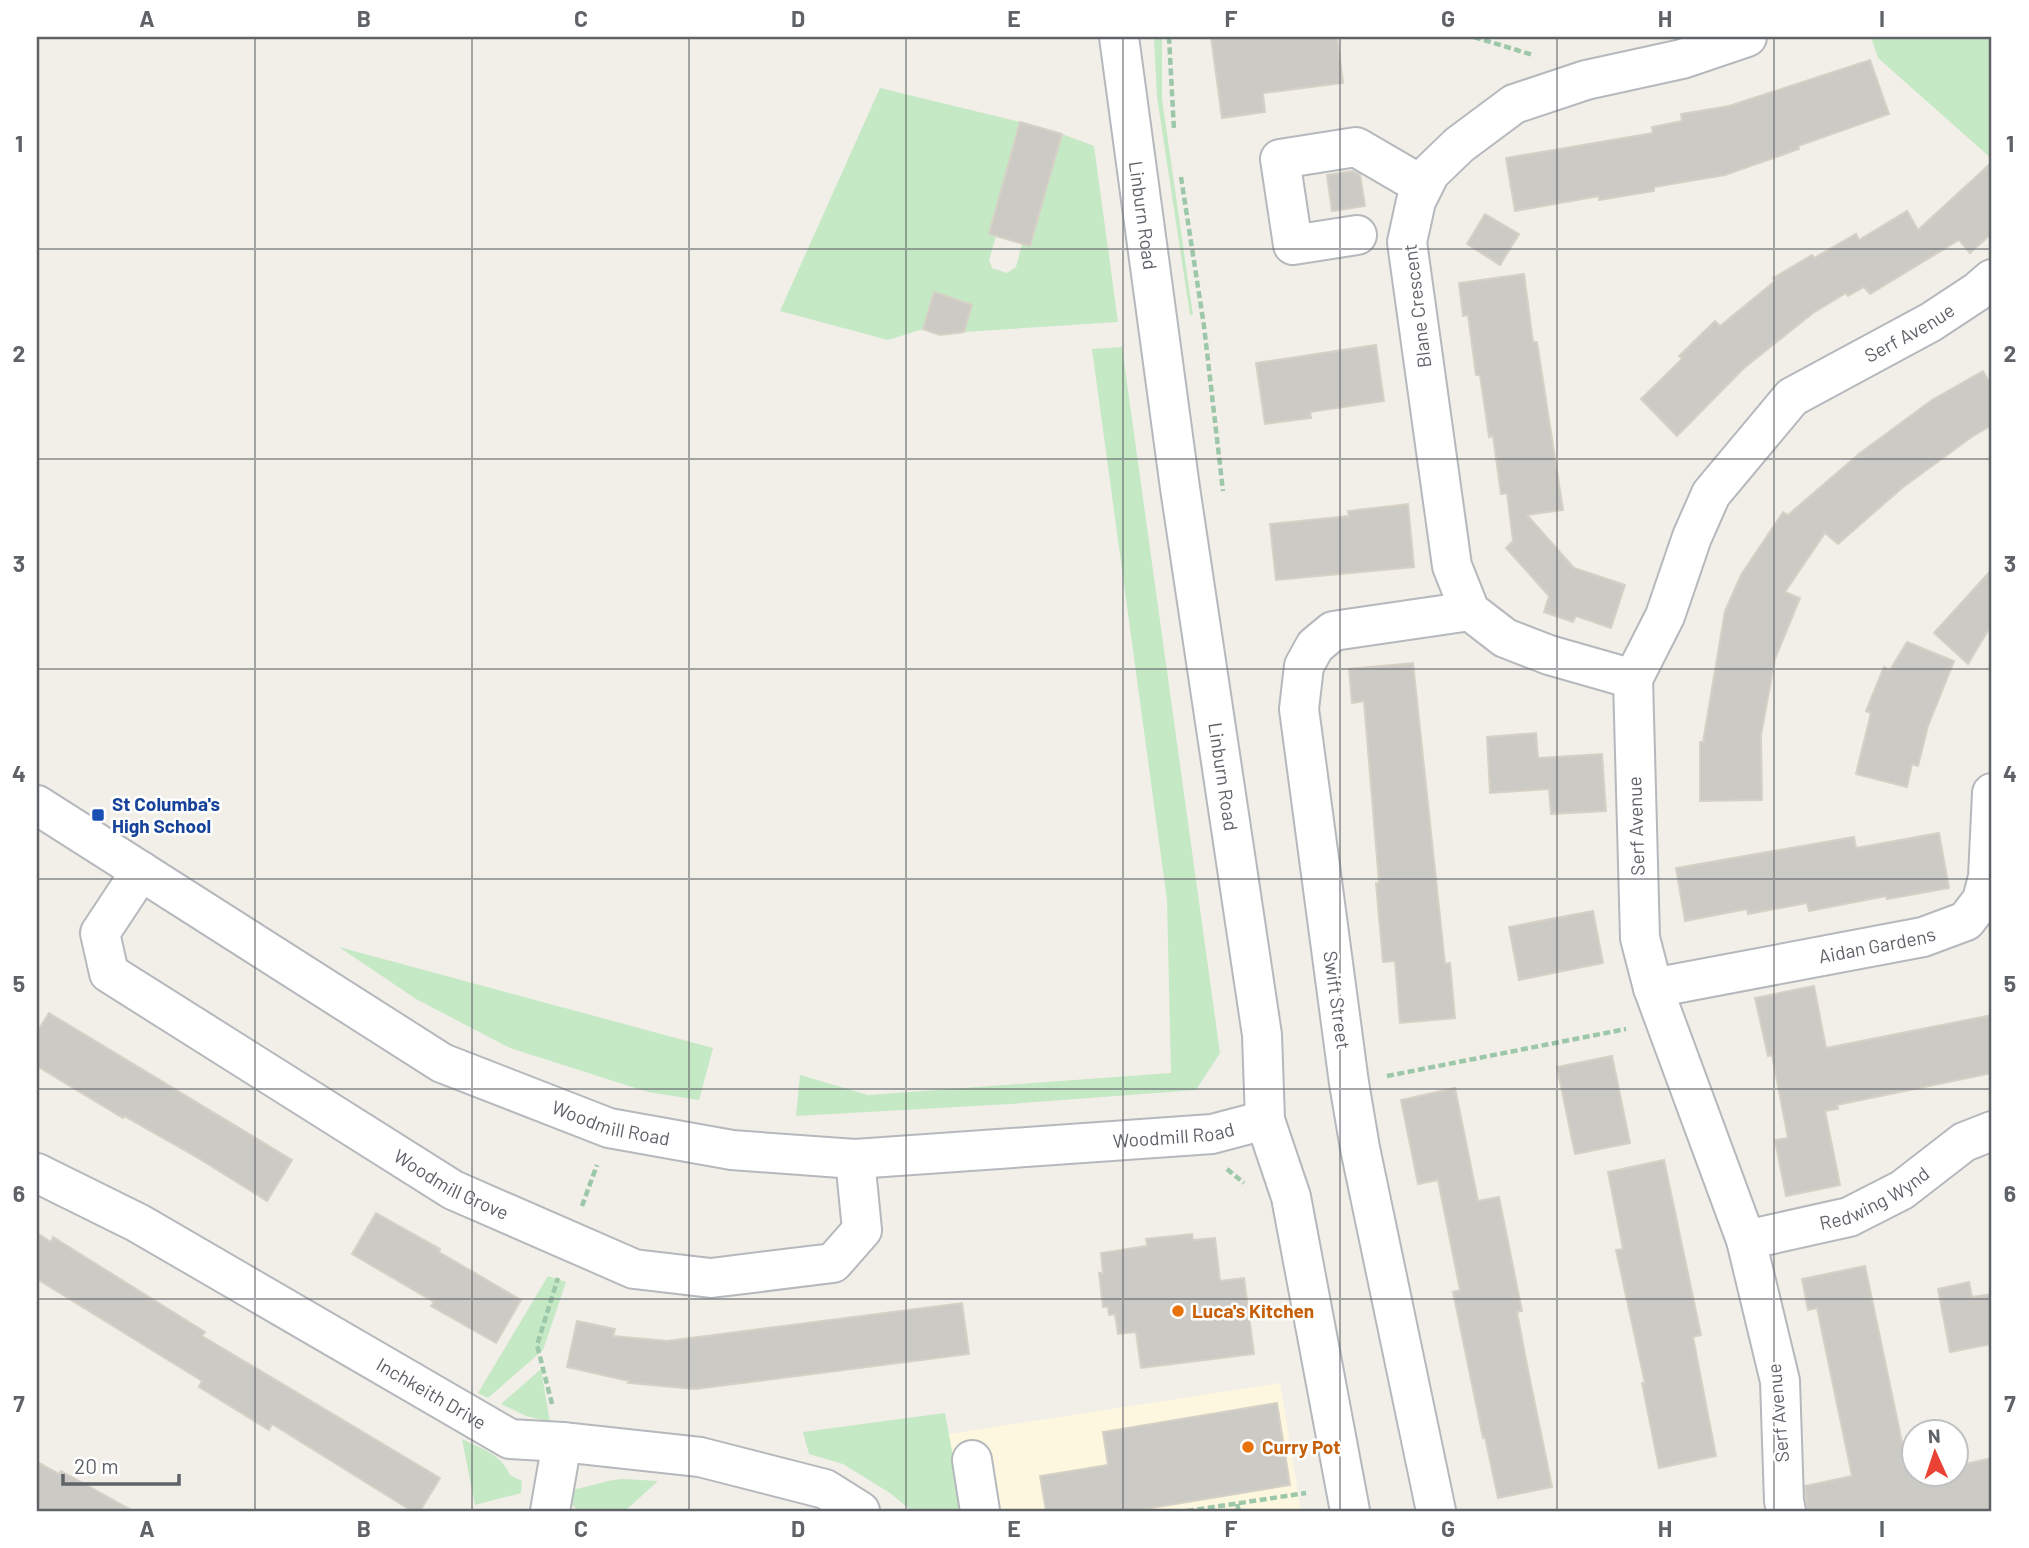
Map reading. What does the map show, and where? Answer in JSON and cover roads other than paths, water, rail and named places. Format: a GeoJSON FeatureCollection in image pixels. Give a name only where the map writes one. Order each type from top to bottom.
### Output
{"type":"FeatureCollection","features":[{"type":"Feature","properties":{"kind":"street","name":"Linburn Road"},"geometry":{"type":"LineString","coordinates":[[1119,37],[1180,488],[1262,1035],[1265,1120],[1291,1197],[1350,1511]]}},
{"type":"Feature","properties":{"kind":"street","name":"Blane Crescent"},"geometry":{"type":"LineString","coordinates":[[1470,611],[1452,566],[1406,242],[1416,201],[1423,186],[1430,173],[1459,145],[1514,104],[1586,80],[1682,59],[1747,37]]}},
{"type":"Feature","properties":{"kind":"street"},"geometry":{"type":"LineString","coordinates":[[1357,235],[1293,245],[1280,159],[1356,147],[1423,186]]}},
{"type":"Feature","properties":{"kind":"street","name":"Serf Avenue"},"geometry":{"type":"LineString","coordinates":[[1786,1511],[1780,1381],[1746,1240],[1659,1005],[1640,938],[1633,679],[1665,616],[1692,537],[1711,494],[1792,397],[1931,322],[1988,295]]}},
{"type":"Feature","properties":{"kind":"street"},"geometry":{"type":"LineString","coordinates":[[1470,611],[1505,638],[1549,655],[1633,679]]}},
{"type":"Feature","properties":{"kind":"street","name":"Swift Street"},"geometry":{"type":"LineString","coordinates":[[1436,1511],[1360,1149],[1299,709],[1304,666],[1315,646],[1333,631],[1470,611]]}},
{"type":"Feature","properties":{"kind":"street","name":"Aidan Gardens"},"geometry":{"type":"LineString","coordinates":[[1659,1005],[1923,937],[1966,921],[1982,900],[1988,877],[1992,793]]}},
{"type":"Feature","properties":{"kind":"street","name":"Woodmill Road"},"geometry":{"type":"LineString","coordinates":[[37,805],[442,1063],[609,1128],[732,1150],[855,1159],[1212,1134],[1265,1120]]}},
{"type":"Feature","properties":{"kind":"street","name":"Woodmill Grove"},"geometry":{"type":"LineString","coordinates":[[141,872],[100,933],[109,973],[453,1189],[634,1269],[711,1278],[833,1263],[862,1230],[855,1159]]}},
{"type":"Feature","properties":{"kind":"street","name":"Redwing Wynd"},"geometry":{"type":"LineString","coordinates":[[1746,1240],[1849,1217],[1902,1190],[1964,1142],[1992,1131]]}},
{"type":"Feature","properties":{"kind":"street","name":"Inchkeith Drive"},"geometry":{"type":"LineString","coordinates":[[37,1172],[138,1223],[510,1439],[700,1457],[825,1489],[860,1511]]}},
{"type":"Feature","properties":{"kind":"street"},"geometry":{"type":"LineString","coordinates":[[550,1511],[562,1442]]}},
{"type":"Feature","properties":{"kind":"street"},"geometry":{"type":"LineString","coordinates":[[972,1460],[980,1511]]}},
{"type":"Feature","properties":{"kind":"place","name":"St Columba's High School"},"geometry":{"type":"Point","coordinates":[98,815]}},
{"type":"Feature","properties":{"kind":"place","name":"Luca's Kitchen"},"geometry":{"type":"Point","coordinates":[1178,1311]}},
{"type":"Feature","properties":{"kind":"place","name":"Curry Pot"},"geometry":{"type":"Point","coordinates":[1248,1447]}}]}
